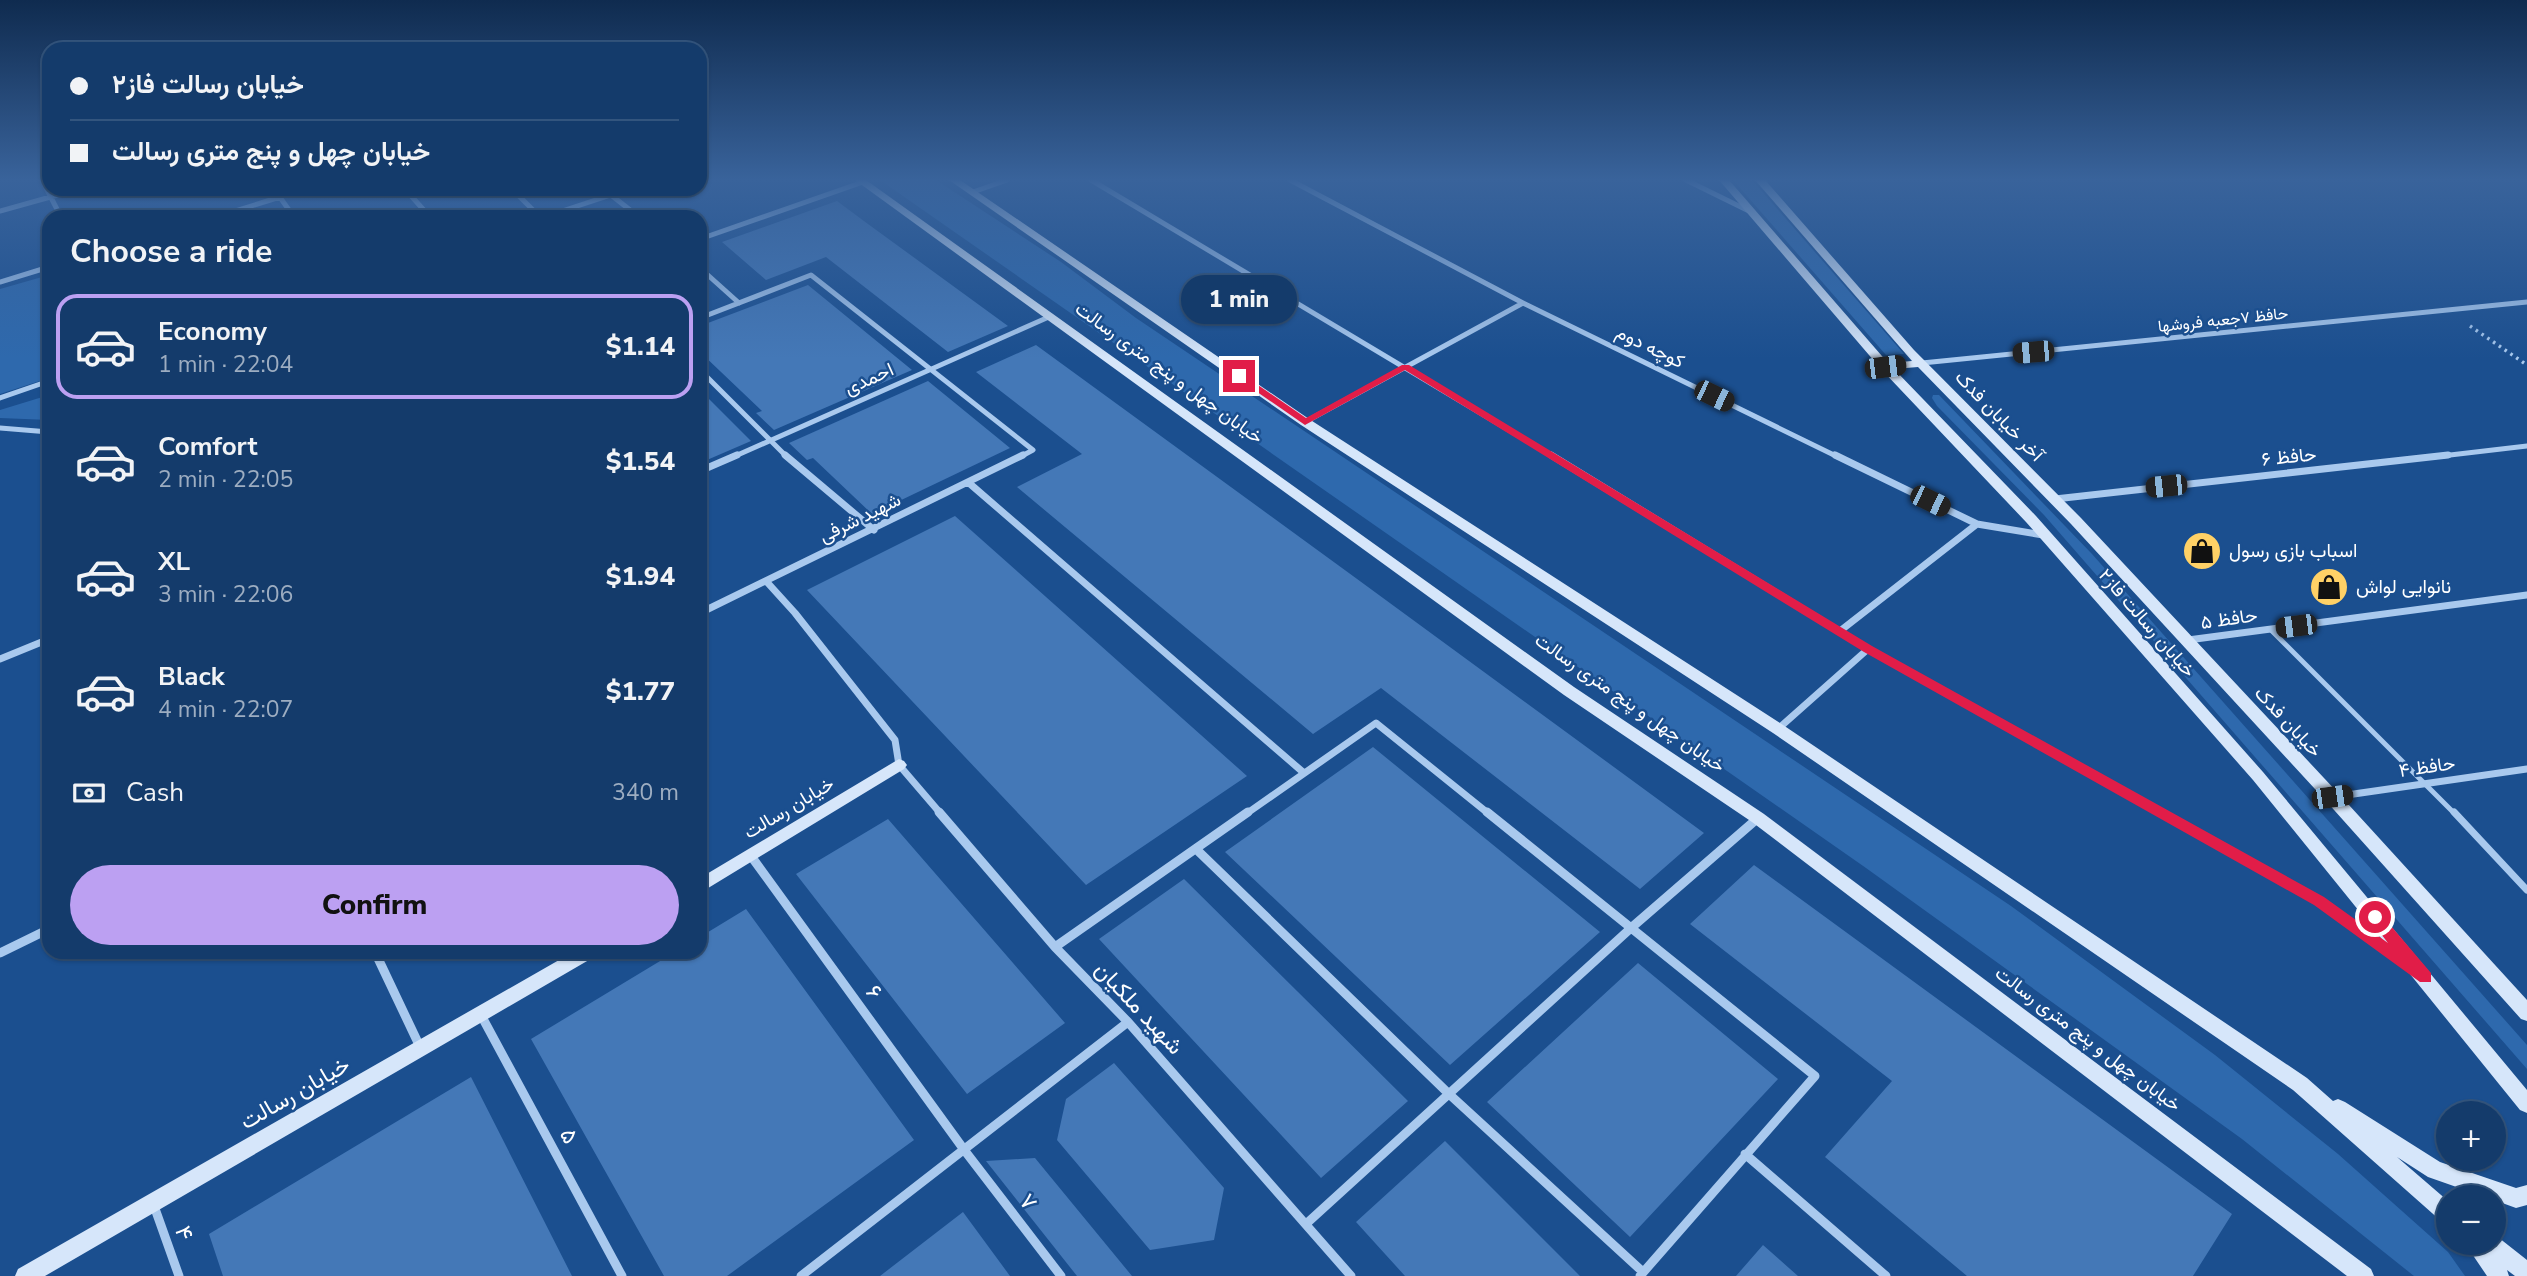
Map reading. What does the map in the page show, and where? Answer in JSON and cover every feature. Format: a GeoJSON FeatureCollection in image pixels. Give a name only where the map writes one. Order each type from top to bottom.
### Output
{"type":"FeatureCollection","features":[{"type":"Feature","properties":{"kind":"main road","name":"خیابان چهل و پنج متری رسالت"},"geometry":{"type":"LineString","coordinates":[[944,240],[1569,691],[1758,818],[2364,1276]]}},
{"type":"Feature","properties":{"kind":"main road","name":"خیابان چهل و پنج متری رسالت"},"geometry":{"type":"LineString","coordinates":[[1042,240],[1305,422],[1778,729],[2300,1084],[2436,1203]]}},
{"type":"Feature","properties":{"kind":"main road","name":"خیابان رسالت فاز۲"},"geometry":{"type":"LineString","coordinates":[[1775,240],[1885,367],[2044,535],[2258,776],[2527,1104]]}},
{"type":"Feature","properties":{"kind":"main road"},"geometry":{"type":"LineString","coordinates":[[1813,240],[1922,363]]}},
{"type":"Feature","properties":{"kind":"main road"},"geometry":{"type":"LineString","coordinates":[[1885,367],[1922,363]]}},
{"type":"Feature","properties":{"kind":"main road","name":"آخر خیابان فدک"},"geometry":{"type":"LineString","coordinates":[[1922,363],[2076,521]]}},
{"type":"Feature","properties":{"kind":"main road","name":"خیابان فدک"},"geometry":{"type":"LineString","coordinates":[[2076,521],[2332,797],[2527,1013]]}},
{"type":"Feature","properties":{"kind":"main road","name":"خیابان رسالت"},"geometry":{"type":"LineString","coordinates":[[707,882],[899,765]]}},
{"type":"Feature","properties":{"kind":"main road","name":"خیابان رسالت"},"geometry":{"type":"LineString","coordinates":[[25,1276],[576,959]]}},
{"type":"Feature","properties":{"kind":"main road"},"geometry":{"type":"LineString","coordinates":[[2300,1084],[2435,1170],[2516,1198],[2527,1195]]}},
{"type":"Feature","properties":{"kind":"main road"},"geometry":{"type":"LineString","coordinates":[[2484,1255],[2499,1276]]}},
{"type":"Feature","properties":{"kind":"main road"},"geometry":{"type":"LineString","coordinates":[[2504,1255],[2527,1273]]}},
{"type":"Feature","properties":{"kind":"street"},"geometry":{"type":"LineString","coordinates":[[1192,240],[1406,366],[1868,649],[2319,901],[2426,978]]}},
{"type":"Feature","properties":{"kind":"street","name":"کوچه دوم"},"geometry":{"type":"LineString","coordinates":[[1403,240],[1523,303],[1978,524],[2044,535]]}},
{"type":"Feature","properties":{"kind":"street"},"geometry":{"type":"LineString","coordinates":[[0,282],[42,269]]}},
{"type":"Feature","properties":{"kind":"street"},"geometry":{"type":"LineString","coordinates":[[707,274],[739,303]]}},
{"type":"Feature","properties":{"kind":"street"},"geometry":{"type":"LineString","coordinates":[[707,315],[811,275],[931,369]]}},
{"type":"Feature","properties":{"kind":"street","name":"حافظ ۷جعبه فروشها"},"geometry":{"type":"LineString","coordinates":[[1922,363],[2449,312],[2527,302]]}},
{"type":"Feature","properties":{"kind":"street"},"geometry":{"type":"LineString","coordinates":[[1305,422],[1523,303]]}},
{"type":"Feature","properties":{"kind":"street","name":"احمدی"},"geometry":{"type":"LineString","coordinates":[[707,468],[1051,316]]}},
{"type":"Feature","properties":{"kind":"street","name":"شهید شرفی"},"geometry":{"type":"LineString","coordinates":[[707,610],[1033,450],[931,369]]}},
{"type":"Feature","properties":{"kind":"street"},"geometry":{"type":"LineString","coordinates":[[707,377],[769,441],[874,530]]}},
{"type":"Feature","properties":{"kind":"street"},"geometry":{"type":"LineString","coordinates":[[0,398],[42,383]]}},
{"type":"Feature","properties":{"kind":"street"},"geometry":{"type":"LineString","coordinates":[[0,428],[42,431]]}},
{"type":"Feature","properties":{"kind":"street","name":"حافظ ۶"},"geometry":{"type":"LineString","coordinates":[[2055,499],[2527,446]]}},
{"type":"Feature","properties":{"kind":"street"},"geometry":{"type":"LineString","coordinates":[[969,483],[1304,773]]}},
{"type":"Feature","properties":{"kind":"street"},"geometry":{"type":"LineString","coordinates":[[1840,631],[1978,524]]}},
{"type":"Feature","properties":{"kind":"street"},"geometry":{"type":"LineString","coordinates":[[766,581],[795,612],[895,740],[899,765]]}},
{"type":"Feature","properties":{"kind":"street","name":"حافظ ۵"},"geometry":{"type":"LineString","coordinates":[[2186,640],[2527,595]]}},
{"type":"Feature","properties":{"kind":"street"},"geometry":{"type":"LineString","coordinates":[[0,659],[42,642]]}},
{"type":"Feature","properties":{"kind":"street"},"geometry":{"type":"LineString","coordinates":[[1778,729],[1868,649]]}},
{"type":"Feature","properties":{"kind":"street"},"geometry":{"type":"LineString","coordinates":[[1055,947],[1195,849],[1376,723],[1815,1076],[1641,1274],[1449,1094],[1195,849]]}},
{"type":"Feature","properties":{"kind":"street","name":"شهید ملکیان"},"geometry":{"type":"LineString","coordinates":[[899,765],[1055,947],[1128,1022],[1351,1276]]}},
{"type":"Feature","properties":{"kind":"street","name":"حافظ ۴"},"geometry":{"type":"LineString","coordinates":[[2332,797],[2527,769]]}},
{"type":"Feature","properties":{"kind":"street"},"geometry":{"type":"LineString","coordinates":[[1306,1224],[1631,928],[1758,818]]}},
{"type":"Feature","properties":{"kind":"street","name":"۶"},"geometry":{"type":"LineString","coordinates":[[751,856],[965,1151]]}},
{"type":"Feature","properties":{"kind":"street"},"geometry":{"type":"LineString","coordinates":[[0,953],[42,932]]}},
{"type":"Feature","properties":{"kind":"street"},"geometry":{"type":"LineString","coordinates":[[378,959],[422,1050]]}},
{"type":"Feature","properties":{"kind":"street","name":"۵"},"geometry":{"type":"LineString","coordinates":[[481,1015],[622,1276]]}},
{"type":"Feature","properties":{"kind":"street"},"geometry":{"type":"LineString","coordinates":[[801,1276],[1128,1022]]}},
{"type":"Feature","properties":{"kind":"street","name":"۷"},"geometry":{"type":"LineString","coordinates":[[965,1151],[1061,1276]]}},
{"type":"Feature","properties":{"kind":"street"},"geometry":{"type":"LineString","coordinates":[[1745,1154],[1886,1276]]}},
{"type":"Feature","properties":{"kind":"street","name":"۴"},"geometry":{"type":"LineString","coordinates":[[153,1202],[179,1276]]}},
{"type":"Feature","properties":{"kind":"lane"},"geometry":{"type":"LineString","coordinates":[[2270,629],[2426,783],[2527,890]]}},
{"type":"Feature","properties":{"kind":"path"},"geometry":{"type":"LineString","coordinates":[[2449,312],[2527,365]]}},
{"type":"Feature","properties":{"kind":"shaded area"},"geometry":{"type":"Polygon","coordinates":[[[965,240],[1027,240],[1136,318],[2011,906],[2215,1055],[2338,1154],[2436,1241],[2436,1255],[2450,1255],[2465,1276],[2414,1276],[2242,1139],[1866,868],[965,240]]]}},
{"type":"Feature","properties":{"kind":"shaded area"},"geometry":{"type":"Polygon","coordinates":[[[1785,240],[1804,240],[1904,354],[1886,355],[1785,240]]]}},
{"type":"Feature","properties":{"kind":"shaded area"},"geometry":{"type":"Polygon","coordinates":[[[42,277],[42,380],[0,394],[0,289],[42,277]]]}},
{"type":"Feature","properties":{"kind":"shaded area"},"geometry":{"type":"Polygon","coordinates":[[[1933,395],[1939,395],[2092,554],[2527,1045],[2527,1069],[2044,515],[1937,406],[1933,395]]]}},
{"type":"Feature","properties":{"kind":"shaded area"},"geometry":{"type":"Polygon","coordinates":[[[42,397],[42,420],[0,418],[0,410],[42,397]]]}},
{"type":"Feature","properties":{"kind":"building"},"geometry":{"type":"Polygon","coordinates":[[[729,240],[890,240],[1008,326],[948,352],[826,257],[766,280],[722,242],[729,240]]]}},
{"type":"Feature","properties":{"kind":"building"},"geometry":{"type":"Polygon","coordinates":[[[808,285],[912,370],[774,430],[756,413],[762,411],[707,359],[707,323],[808,285]]]}},
{"type":"Feature","properties":{"kind":"building"},"geometry":{"type":"Polygon","coordinates":[[[1036,345],[1704,833],[1640,889],[1381,688],[1313,734],[1017,487],[1082,454],[976,372],[1036,345]]]}},
{"type":"Feature","properties":{"kind":"building"},"geometry":{"type":"Polygon","coordinates":[[[928,381],[1010,448],[872,514],[813,458],[807,460],[789,443],[928,381]]]}},
{"type":"Feature","properties":{"kind":"building"},"geometry":{"type":"Polygon","coordinates":[[[707,397],[751,441],[707,460],[707,397]]]}},
{"type":"Feature","properties":{"kind":"building"},"geometry":{"type":"Polygon","coordinates":[[[955,516],[1247,776],[1086,885],[807,590],[955,516]]]}},
{"type":"Feature","properties":{"kind":"building"},"geometry":{"type":"Polygon","coordinates":[[[1373,747],[1600,932],[1450,1065],[1225,852],[1373,747]]]}},
{"type":"Feature","properties":{"kind":"building"},"geometry":{"type":"Polygon","coordinates":[[[888,819],[1065,1023],[967,1094],[796,874],[888,819]]]}},
{"type":"Feature","properties":{"kind":"building"},"geometry":{"type":"Polygon","coordinates":[[[1754,865],[2232,1214],[2193,1276],[1967,1276],[1825,1157],[1892,1081],[1690,924],[1754,865]]]}},
{"type":"Feature","properties":{"kind":"building"},"geometry":{"type":"Polygon","coordinates":[[[1184,879],[1408,1101],[1321,1178],[1099,939],[1184,879]]]}},
{"type":"Feature","properties":{"kind":"building"},"geometry":{"type":"Polygon","coordinates":[[[746,909],[914,1140],[727,1276],[664,1276],[531,1039],[663,959],[707,959],[707,933],[746,909]]]}},
{"type":"Feature","properties":{"kind":"building"},"geometry":{"type":"Polygon","coordinates":[[[1638,963],[1778,1079],[1630,1237],[1487,1102],[1638,963]]]}},
{"type":"Feature","properties":{"kind":"building"},"geometry":{"type":"Polygon","coordinates":[[[1114,1063],[1224,1188],[1214,1240],[1150,1250],[1057,1140],[1066,1099],[1114,1063]]]}},
{"type":"Feature","properties":{"kind":"building"},"geometry":{"type":"Polygon","coordinates":[[[471,1077],[572,1276],[223,1276],[209,1234],[471,1077]]]}},
{"type":"Feature","properties":{"kind":"building"},"geometry":{"type":"Polygon","coordinates":[[[1445,1141],[1580,1276],[1405,1276],[1356,1222],[1445,1141]]]}},
{"type":"Feature","properties":{"kind":"building"},"geometry":{"type":"Polygon","coordinates":[[[1035,1158],[1132,1276],[1077,1276],[986,1161],[1035,1158]]]}},
{"type":"Feature","properties":{"kind":"building"},"geometry":{"type":"Polygon","coordinates":[[[963,1212],[1010,1276],[880,1276],[963,1212]]]}},
{"type":"Feature","properties":{"kind":"building"},"geometry":{"type":"Polygon","coordinates":[[[1763,1245],[1798,1276],[1736,1276],[1763,1245]]]}},
{"type":"Feature","properties":{"kind":"place","name":"اسباب بازی رسول"},"geometry":{"type":"Point","coordinates":[2202,551]}},
{"type":"Feature","properties":{"kind":"place","name":"نانوایی لواش"},"geometry":{"type":"Point","coordinates":[2329,587]}},
{"type":"Feature","properties":{"kind":"route"},"geometry":{"type":"LineString","coordinates":[[1239,376],[1305,422],[1406,366],[1868,649],[2319,901],[2426,978],[2375,917]]}}]}
